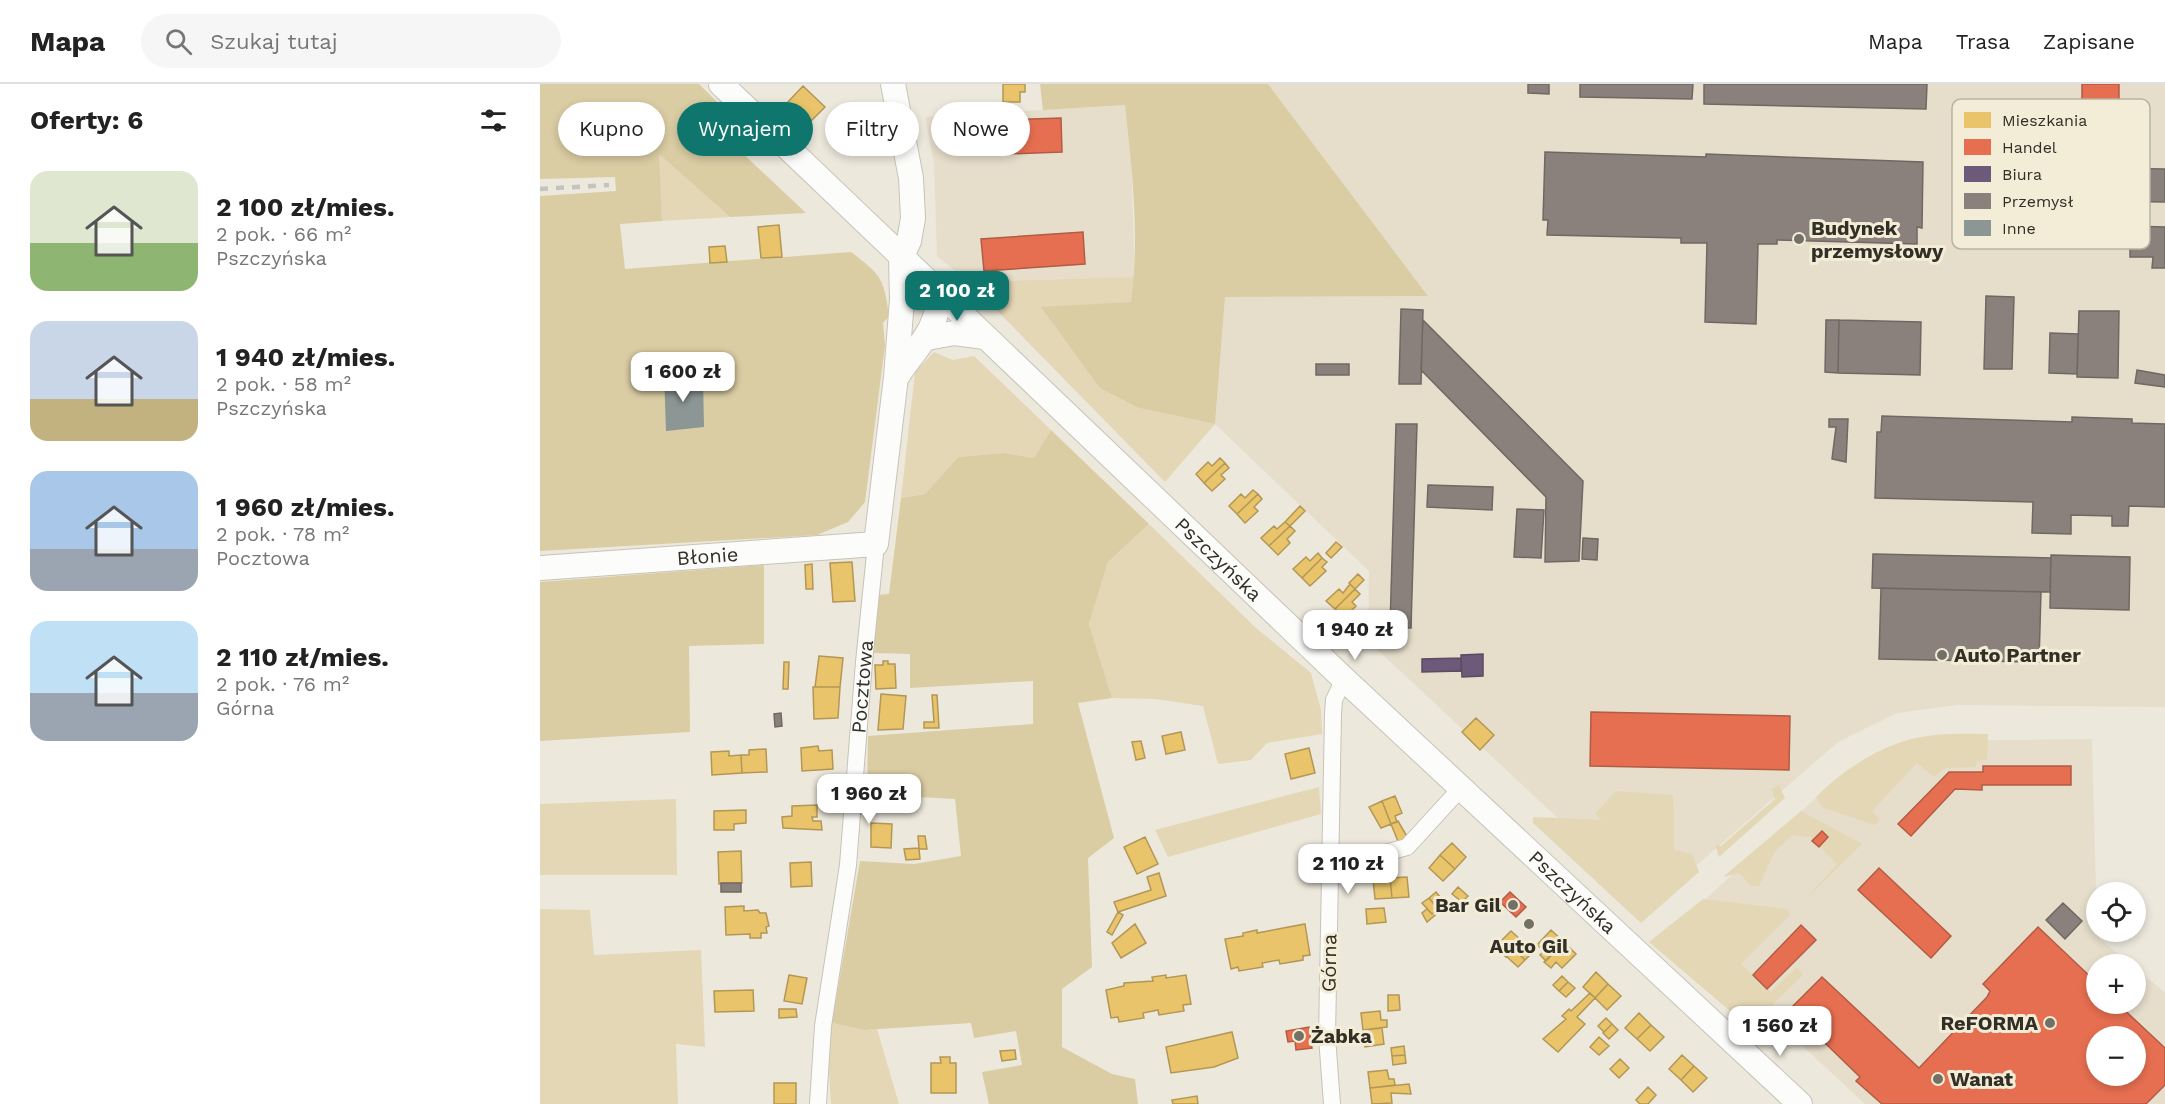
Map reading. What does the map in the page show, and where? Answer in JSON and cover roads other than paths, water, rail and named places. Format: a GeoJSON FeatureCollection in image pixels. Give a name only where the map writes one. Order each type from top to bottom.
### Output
{"type":"FeatureCollection","features":[{"type":"Feature","properties":{"kind":"main road","name":"Pszczyńska"},"geometry":{"type":"LineString","coordinates":[[721,84],[1344,680],[1800,1104]]}},
{"type":"Feature","properties":{"kind":"main road","name":"Pocztowa"},"geometry":{"type":"LineString","coordinates":[[876,544],[896,377],[901,315],[901,258],[912,229],[913,193],[892,84]]}},
{"type":"Feature","properties":{"kind":"main road","name":"Pocztowa"},"geometry":{"type":"LineString","coordinates":[[896,377],[916,348],[927,338],[937,316],[940,293]]}},
{"type":"Feature","properties":{"kind":"main road"},"geometry":{"type":"LineString","coordinates":[[901,315],[916,302],[940,293]]}},
{"type":"Feature","properties":{"kind":"main road"},"geometry":{"type":"LineString","coordinates":[[927,338],[954,333],[985,337]]}},
{"type":"Feature","properties":{"kind":"main road","name":"Błonie"},"geometry":{"type":"LineString","coordinates":[[540,568],[876,544]]}},
{"type":"Feature","properties":{"kind":"street","name":"Pocztowa"},"geometry":{"type":"LineString","coordinates":[[818,1104],[823,1026],[848,866],[876,544]]}},
{"type":"Feature","properties":{"kind":"street","name":"Górna"},"geometry":{"type":"LineString","coordinates":[[1332,1104],[1327,1036],[1333,714],[1336,694],[1344,680]]}},
{"type":"Feature","properties":{"kind":"street"},"geometry":{"type":"LineString","coordinates":[[1332,854],[1385,853],[1407,847],[1461,788]]}},
{"type":"Feature","properties":{"kind":"railway"},"geometry":{"type":"LineString","coordinates":[[540,189],[609,185]]}},
{"type":"Feature","properties":{"kind":"place","name":"Budynek przemysłowy"},"geometry":{"type":"Point","coordinates":[1799,239]}},
{"type":"Feature","properties":{"kind":"place","name":"Auto Partner"},"geometry":{"type":"Point","coordinates":[1942,655]}},
{"type":"Feature","properties":{"kind":"place","name":"Bar Gil"},"geometry":{"type":"Point","coordinates":[1513,905]}},
{"type":"Feature","properties":{"kind":"place","name":"Auto Gil"},"geometry":{"type":"Point","coordinates":[1529,924]}},
{"type":"Feature","properties":{"kind":"place","name":"ReFORMA"},"geometry":{"type":"Point","coordinates":[2050,1023]}},
{"type":"Feature","properties":{"kind":"place","name":"Żabka"},"geometry":{"type":"Point","coordinates":[1299,1036]}},
{"type":"Feature","properties":{"kind":"place","name":"Wanat"},"geometry":{"type":"Point","coordinates":[1938,1079]}}]}
